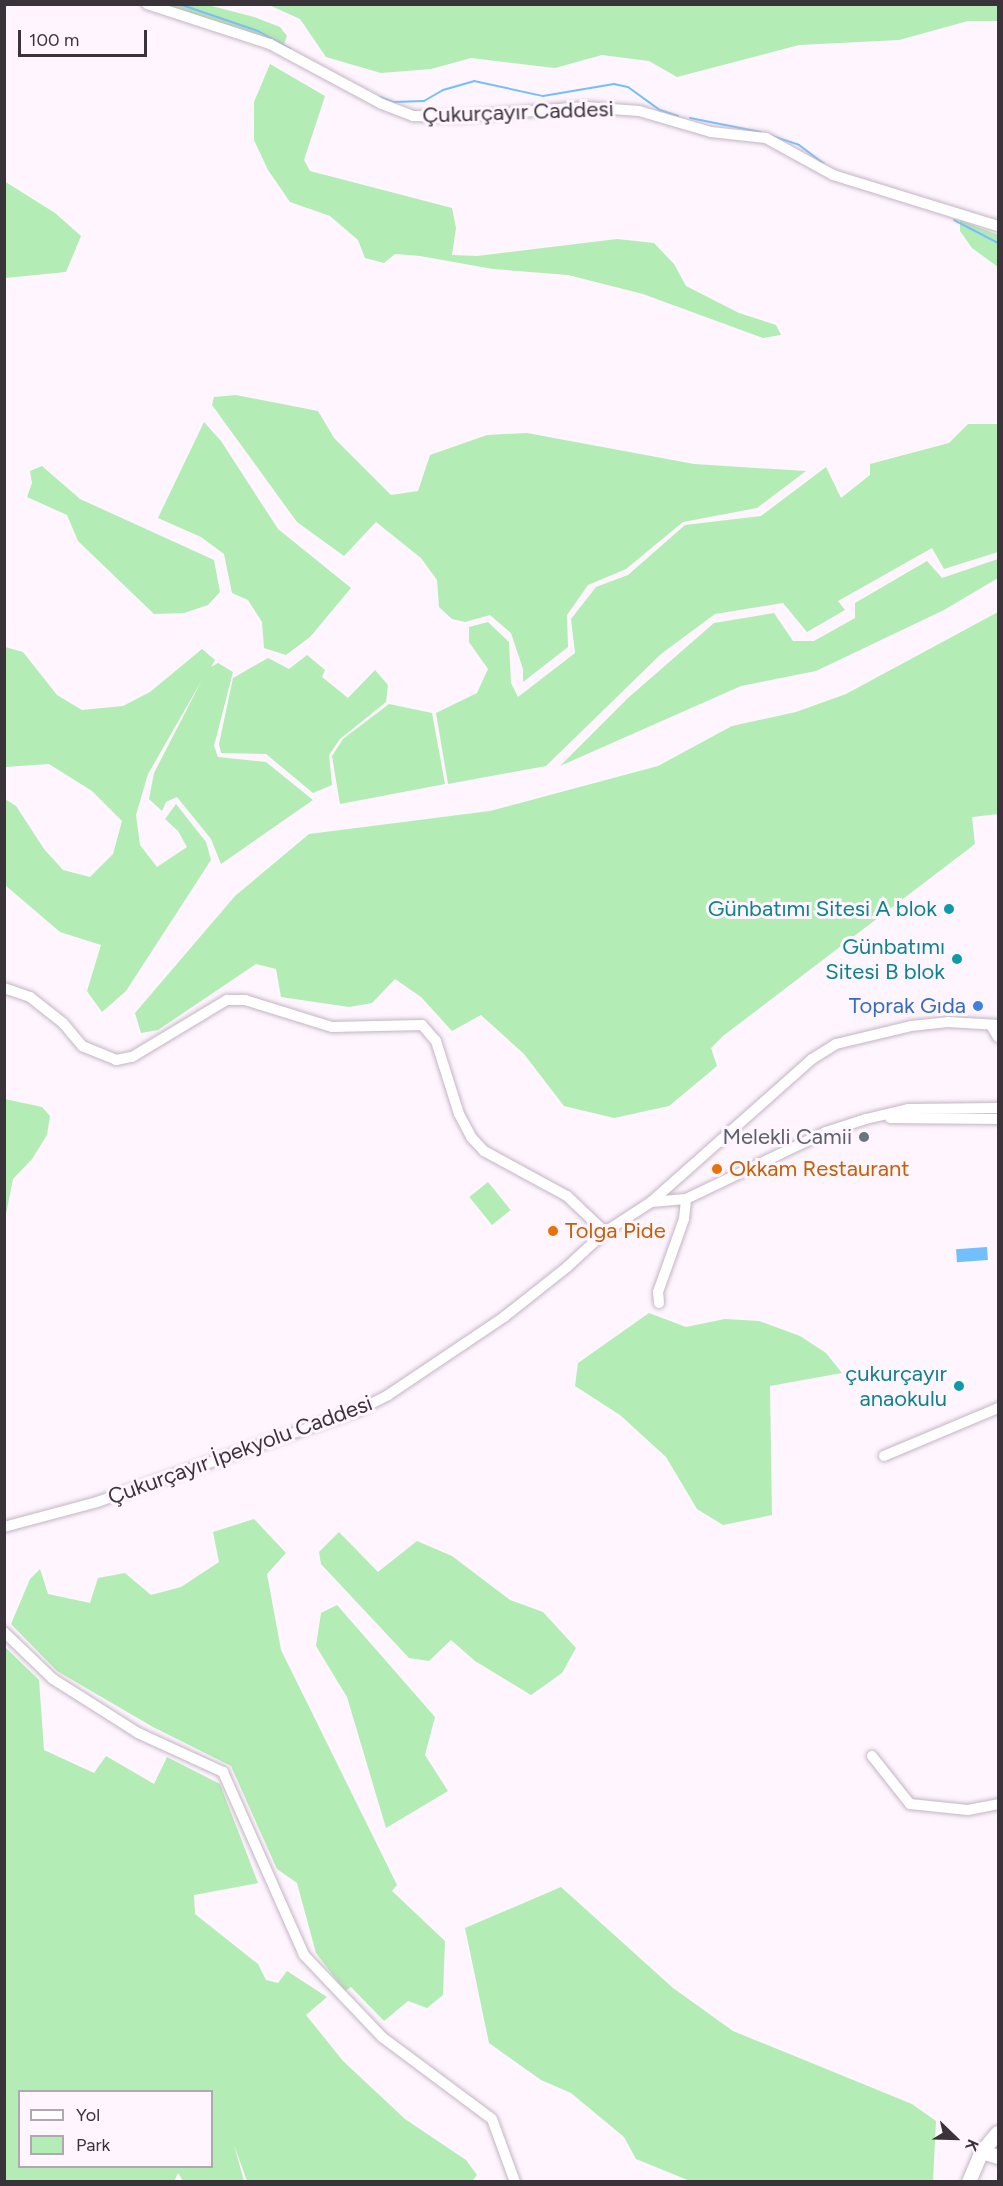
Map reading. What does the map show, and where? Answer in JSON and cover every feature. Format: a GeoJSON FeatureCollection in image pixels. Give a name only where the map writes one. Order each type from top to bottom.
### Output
{"type":"FeatureCollection","features":[{"type":"Feature","properties":{"kind":"main road"},"geometry":{"type":"LineString","coordinates":[[969,2181],[982,2152],[999,2133]]}},
{"type":"Feature","properties":{"kind":"main road"},"geometry":{"type":"LineString","coordinates":[[982,2152],[999,2157]]}},
{"type":"Feature","properties":{"kind":"street","name":"Çukurçayır Caddesi"},"geometry":{"type":"LineString","coordinates":[[147,4],[270,44],[382,104],[413,116],[456,117],[585,107],[639,111],[711,132],[766,138],[833,175],[999,226]]}},
{"type":"Feature","properties":{"kind":"street"},"geometry":{"type":"LineString","coordinates":[[4,988],[30,997],[63,1023],[82,1046],[116,1060],[132,1057],[226,1000],[245,1000],[332,1027],[422,1025],[436,1041],[459,1114],[471,1137],[484,1150],[567,1196],[605,1232]]}},
{"type":"Feature","properties":{"kind":"street"},"geometry":{"type":"LineString","coordinates":[[651,1202],[812,1059],[836,1044],[911,1026],[948,1022],[995,1025],[999,1036]]}},
{"type":"Feature","properties":{"kind":"street","name":"Çukurçayır İpekyolu Caddesi"},"geometry":{"type":"LineString","coordinates":[[4,1527],[97,1502],[357,1411],[388,1395],[504,1317],[567,1268],[605,1232],[651,1202],[686,1199],[826,1132],[866,1119],[908,1110],[999,1108]]}},
{"type":"Feature","properties":{"kind":"street","name":"Çukurçayır İpekyolu Caddesi"},"geometry":{"type":"LineString","coordinates":[[866,1119],[999,1119]]}},
{"type":"Feature","properties":{"kind":"street"},"geometry":{"type":"LineString","coordinates":[[659,1303],[658,1292],[684,1219],[686,1199]]}},
{"type":"Feature","properties":{"kind":"street"},"geometry":{"type":"LineString","coordinates":[[884,1456],[999,1408]]}},
{"type":"Feature","properties":{"kind":"street"},"geometry":{"type":"LineString","coordinates":[[4,1632],[53,1679],[119,1721],[223,1772],[304,1955],[382,2037],[492,2119],[515,2181]]}},
{"type":"Feature","properties":{"kind":"street"},"geometry":{"type":"LineString","coordinates":[[872,1756],[910,1804],[969,1810],[999,1804]]}},
{"type":"Feature","properties":{"kind":"green space"},"geometry":{"type":"Polygon","coordinates":[[[998,4],[998,21],[968,21],[899,40],[799,45],[677,77],[649,61],[602,55],[555,68],[471,58],[431,69],[381,73],[326,57],[300,19],[269,5],[998,4]]]}},
{"type":"Feature","properties":{"kind":"green space"},"geometry":{"type":"Polygon","coordinates":[[[161,5],[208,5],[254,17],[280,27],[287,36],[283,47],[161,5]]]}},
{"type":"Feature","properties":{"kind":"green space"},"geometry":{"type":"Polygon","coordinates":[[[270,64],[325,96],[304,160],[310,171],[452,208],[456,228],[452,255],[477,256],[617,239],[654,243],[674,264],[686,286],[739,313],[776,325],[781,335],[763,338],[643,294],[568,275],[493,269],[420,256],[395,254],[384,263],[365,258],[358,240],[330,216],[290,202],[268,170],[254,140],[254,102],[270,64]]]}},
{"type":"Feature","properties":{"kind":"green space"},"geometry":{"type":"Polygon","coordinates":[[[4,181],[55,213],[81,236],[66,272],[5,278],[4,181]]]}},
{"type":"Feature","properties":{"kind":"green space"},"geometry":{"type":"Polygon","coordinates":[[[960,220],[998,235],[998,267],[972,248],[960,231],[960,220]]]}},
{"type":"Feature","properties":{"kind":"green space"},"geometry":{"type":"Polygon","coordinates":[[[236,395],[318,411],[334,438],[391,495],[418,491],[430,455],[487,435],[527,433],[694,464],[806,471],[757,508],[683,522],[626,569],[588,585],[567,615],[568,647],[523,682],[523,669],[511,633],[490,615],[465,622],[452,619],[439,607],[437,580],[421,558],[376,522],[344,556],[297,522],[212,405],[214,397],[236,395]]]}},
{"type":"Feature","properties":{"kind":"green space"},"geometry":{"type":"Polygon","coordinates":[[[204,422],[221,441],[278,529],[351,588],[310,637],[286,655],[264,648],[262,622],[248,600],[232,593],[224,554],[201,537],[158,518],[204,422]]]}},
{"type":"Feature","properties":{"kind":"green space"},"geometry":{"type":"Polygon","coordinates":[[[968,424],[998,424],[998,552],[944,569],[932,548],[838,601],[845,610],[807,632],[783,603],[715,614],[661,654],[546,766],[448,784],[436,713],[477,693],[488,669],[469,642],[469,627],[488,622],[509,642],[511,683],[518,697],[575,653],[571,619],[596,587],[628,575],[685,525],[761,516],[826,467],[841,498],[870,475],[870,464],[949,443],[968,424]]]}},
{"type":"Feature","properties":{"kind":"green space"},"geometry":{"type":"Polygon","coordinates":[[[42,466],[80,499],[214,560],[220,592],[208,605],[184,613],[154,614],[78,541],[67,515],[27,497],[32,483],[30,471],[42,466]]]}},
{"type":"Feature","properties":{"kind":"green space"},"geometry":{"type":"Polygon","coordinates":[[[998,559],[998,578],[944,610],[816,671],[741,686],[560,766],[628,698],[714,623],[774,613],[793,641],[814,641],[855,618],[855,603],[927,561],[942,578],[998,559]]]}},
{"type":"Feature","properties":{"kind":"green space"},"geometry":{"type":"Polygon","coordinates":[[[998,612],[998,814],[972,817],[975,844],[723,1036],[711,1048],[717,1066],[669,1106],[614,1118],[564,1106],[524,1054],[481,1015],[452,1031],[421,997],[395,979],[372,1003],[349,1007],[281,997],[276,969],[256,964],[158,1030],[141,1033],[135,1013],[235,896],[309,834],[490,811],[658,766],[732,726],[796,712],[846,694],[998,612]]]}},
{"type":"Feature","properties":{"kind":"green space"},"geometry":{"type":"Polygon","coordinates":[[[5,647],[23,652],[57,695],[82,710],[123,706],[150,692],[202,649],[215,660],[211,667],[218,663],[233,672],[214,746],[218,757],[266,762],[313,800],[221,864],[211,839],[177,797],[166,802],[162,811],[149,799],[154,773],[202,680],[148,774],[136,815],[140,845],[157,867],[187,847],[178,831],[165,819],[176,804],[206,842],[211,860],[126,991],[102,1012],[87,991],[101,945],[60,932],[5,885],[5,799],[16,806],[44,849],[63,870],[90,877],[113,854],[122,821],[92,791],[49,764],[5,767],[5,647]]]}},
{"type":"Feature","properties":{"kind":"green space"},"geometry":{"type":"Polygon","coordinates":[[[307,655],[325,670],[322,677],[348,698],[375,670],[388,685],[386,702],[340,739],[329,755],[332,785],[313,793],[266,754],[221,753],[219,744],[233,678],[268,658],[289,669],[307,655]]]}},
{"type":"Feature","properties":{"kind":"green space"},"geometry":{"type":"Polygon","coordinates":[[[389,704],[432,713],[445,784],[340,804],[332,756],[343,739],[389,704]]]}},
{"type":"Feature","properties":{"kind":"green space"},"geometry":{"type":"Polygon","coordinates":[[[5,1099],[42,1107],[50,1116],[47,1135],[32,1159],[13,1179],[5,1219],[5,1099]]]}},
{"type":"Feature","properties":{"kind":"green space"},"geometry":{"type":"Polygon","coordinates":[[[488,1182],[511,1210],[492,1225],[469,1197],[488,1182]]]}},
{"type":"Feature","properties":{"kind":"green space"},"geometry":{"type":"Polygon","coordinates":[[[649,1313],[686,1327],[725,1319],[759,1321],[800,1336],[826,1353],[842,1373],[770,1386],[772,1515],[723,1525],[697,1509],[666,1457],[620,1415],[575,1386],[578,1363],[649,1313]]]}},
{"type":"Feature","properties":{"kind":"green space"},"geometry":{"type":"Polygon","coordinates":[[[254,1519],[286,1553],[267,1574],[281,1650],[397,1885],[392,1891],[445,1941],[443,1995],[427,2008],[408,2001],[384,2021],[351,1987],[345,1991],[316,1953],[297,1883],[277,1869],[231,1766],[153,1727],[57,1671],[11,1624],[30,1579],[40,1569],[48,1594],[90,1603],[98,1578],[125,1573],[151,1595],[181,1587],[219,1562],[213,1532],[254,1519]]]}},
{"type":"Feature","properties":{"kind":"green space"},"geometry":{"type":"Polygon","coordinates":[[[339,1532],[378,1572],[417,1541],[452,1556],[510,1600],[543,1612],[576,1648],[562,1673],[531,1695],[475,1661],[451,1640],[429,1661],[409,1658],[321,1564],[319,1552],[339,1532]]]}},
{"type":"Feature","properties":{"kind":"green space"},"geometry":{"type":"Polygon","coordinates":[[[337,1605],[435,1717],[425,1755],[448,1791],[386,1828],[347,1697],[316,1646],[321,1613],[337,1605]]]}},
{"type":"Feature","properties":{"kind":"green space"},"geometry":{"type":"Polygon","coordinates":[[[4,1646],[39,1680],[44,1750],[94,1773],[106,1756],[154,1784],[167,1757],[220,1784],[258,1883],[194,1895],[195,1914],[258,1964],[266,1980],[278,1983],[287,1971],[327,1997],[306,2015],[343,2061],[405,2119],[466,2160],[477,2175],[472,2181],[247,2181],[234,2145],[244,2181],[183,2181],[178,2173],[174,2182],[5,2181],[4,1646]]]}},
{"type":"Feature","properties":{"kind":"green space"},"geometry":{"type":"Polygon","coordinates":[[[561,1887],[673,1988],[733,2031],[912,2104],[936,2121],[933,2181],[690,2181],[636,2159],[624,2137],[571,2093],[541,2080],[489,2043],[465,1928],[561,1887]]]}},
{"type":"Feature","properties":{"kind":"water"},"geometry":{"type":"Polygon","coordinates":[[[987,1247],[988,1260],[957,1262],[956,1249],[987,1247]]]}},
{"type":"Feature","properties":{"kind":"waterway"},"geometry":{"type":"LineString","coordinates":[[179,4],[258,31],[290,49]]}},
{"type":"Feature","properties":{"kind":"waterway"},"geometry":{"type":"LineString","coordinates":[[380,97],[394,102],[424,101],[443,90],[474,81],[543,96],[614,84],[628,87],[660,110],[678,116]]}},
{"type":"Feature","properties":{"kind":"waterway"},"geometry":{"type":"LineString","coordinates":[[690,118],[761,132]]}},
{"type":"Feature","properties":{"kind":"waterway"},"geometry":{"type":"LineString","coordinates":[[772,136],[799,145],[824,164]]}},
{"type":"Feature","properties":{"kind":"waterway"},"geometry":{"type":"LineString","coordinates":[[954,220],[998,243]]}},
{"type":"Feature","properties":{"kind":"place","name":"Günbatımı Sitesi A blok"},"geometry":{"type":"Point","coordinates":[949,909]}},
{"type":"Feature","properties":{"kind":"place","name":"Günbatımı Sitesi B blok"},"geometry":{"type":"Point","coordinates":[957,959]}},
{"type":"Feature","properties":{"kind":"place","name":"Toprak Gıda"},"geometry":{"type":"Point","coordinates":[978,1006]}},
{"type":"Feature","properties":{"kind":"place","name":"Melekli Camii"},"geometry":{"type":"Point","coordinates":[864,1137]}},
{"type":"Feature","properties":{"kind":"place","name":"Okkam Restaurant"},"geometry":{"type":"Point","coordinates":[717,1169]}},
{"type":"Feature","properties":{"kind":"place","name":"Tolga Pide"},"geometry":{"type":"Point","coordinates":[553,1231]}},
{"type":"Feature","properties":{"kind":"place","name":"çukurçayır anaokulu"},"geometry":{"type":"Point","coordinates":[959,1386]}}]}
